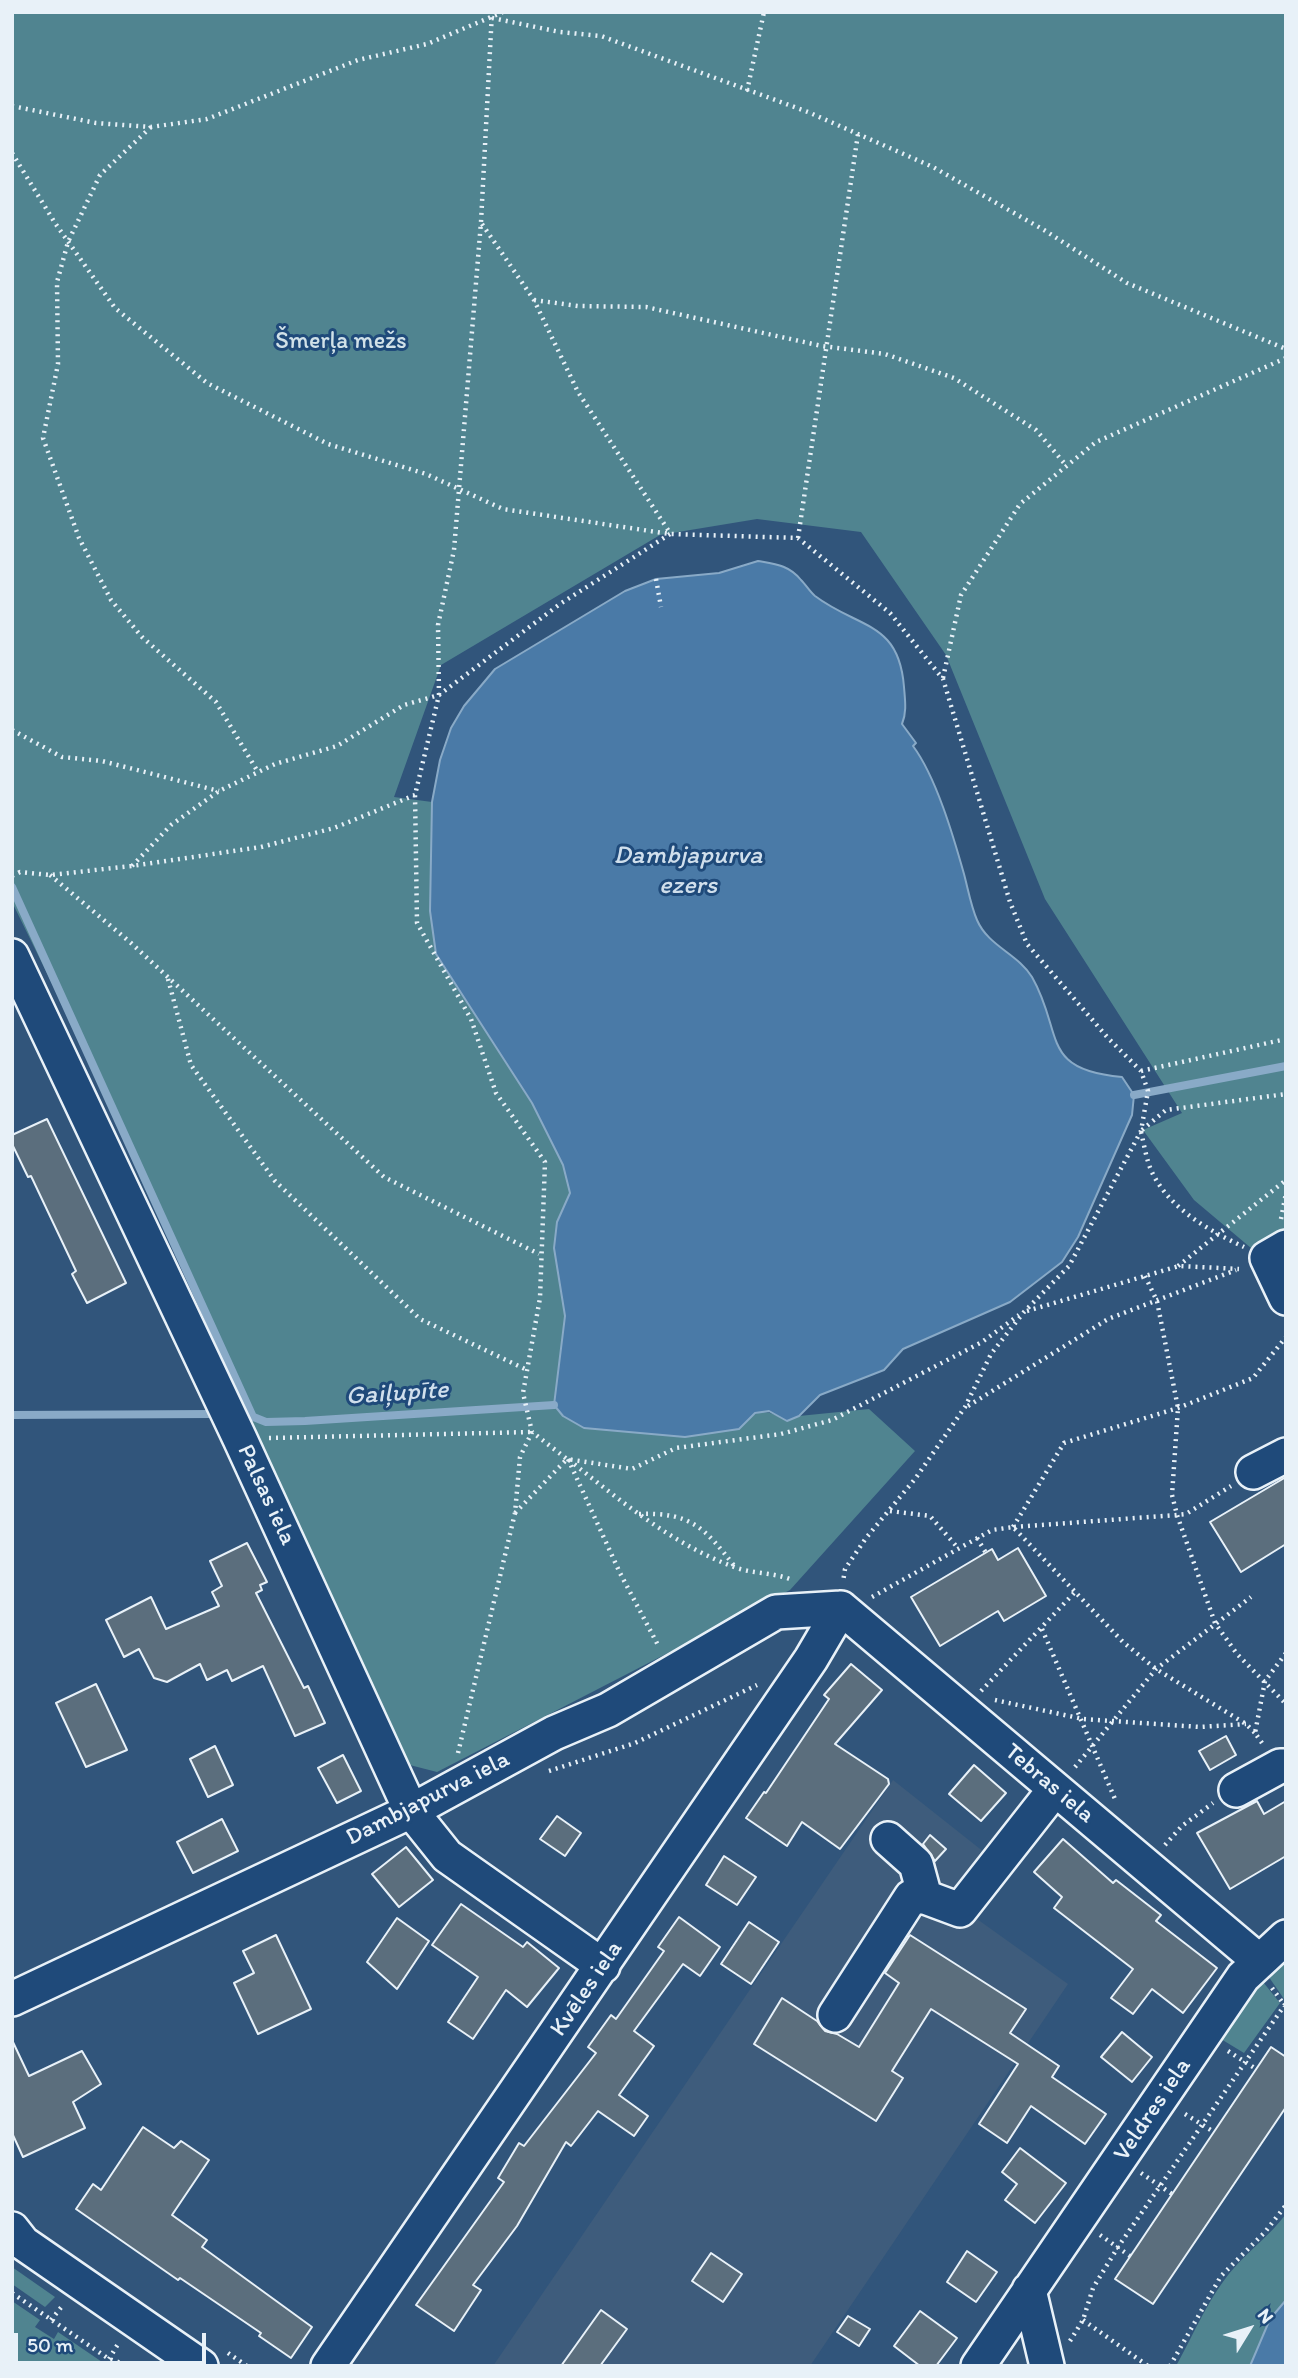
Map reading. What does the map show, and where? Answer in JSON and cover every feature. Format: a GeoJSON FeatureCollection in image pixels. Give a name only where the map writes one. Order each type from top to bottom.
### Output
{"type":"FeatureCollection","features":[{"type":"Feature","properties":{"kind":"street","name":"Palsas iela"},"geometry":{"type":"LineString","coordinates":[[12,956],[240,1439],[411,1811],[447,1856],[603,1966]]}},
{"type":"Feature","properties":{"kind":"street"},"geometry":{"type":"LineString","coordinates":[[1276,1253],[1286,1298]]}},
{"type":"Feature","properties":{"kind":"street"},"geometry":{"type":"LineString","coordinates":[[1253,1472],[1286,1455]]}},
{"type":"Feature","properties":{"kind":"street","name":"Dambjapurva iela"},"geometry":{"type":"LineString","coordinates":[[12,1999],[411,1811],[554,1733],[608,1710],[776,1612],[841,1608]]}},
{"type":"Feature","properties":{"kind":"street","name":"Tebras iela"},"geometry":{"type":"LineString","coordinates":[[841,1608],[1148,1866],[1278,1946]]}},
{"type":"Feature","properties":{"kind":"street","name":"Kvēles iela"},"geometry":{"type":"LineString","coordinates":[[328,2366],[811,1659],[841,1608]]}},
{"type":"Feature","properties":{"kind":"street"},"geometry":{"type":"LineString","coordinates":[[1236,1790],[1283,1766]]}},
{"type":"Feature","properties":{"kind":"street"},"geometry":{"type":"LineString","coordinates":[[835,2015],[911,1897],[925,1897],[960,1910],[1055,1789]]}},
{"type":"Feature","properties":{"kind":"street"},"geometry":{"type":"LineString","coordinates":[[888,1839],[916,1864],[925,1897]]}},
{"type":"Feature","properties":{"kind":"street","name":"Veldres iela"},"geometry":{"type":"LineString","coordinates":[[978,2366],[1243,1977],[1278,1946]]}},
{"type":"Feature","properties":{"kind":"street"},"geometry":{"type":"LineString","coordinates":[[16,2239],[201,2366]]}},
{"type":"Feature","properties":{"kind":"street"},"geometry":{"type":"LineString","coordinates":[[1029,2290],[1047,2364]]}},
{"type":"Feature","properties":{"kind":"path"},"geometry":{"type":"LineString","coordinates":[[12,106],[96,123],[151,127],[207,119],[358,60],[427,44],[503,12]]}},
{"type":"Feature","properties":{"kind":"path"},"geometry":{"type":"LineString","coordinates":[[747,91],[764,12]]}},
{"type":"Feature","properties":{"kind":"path"},"geometry":{"type":"LineString","coordinates":[[492,15],[560,32],[601,36],[808,112],[933,167],[1044,230],[1127,283],[1286,349]]}},
{"type":"Feature","properties":{"kind":"path"},"geometry":{"type":"LineString","coordinates":[[492,15],[481,222],[454,550],[438,625],[439,695],[415,795],[416,923],[471,1018],[496,1093],[545,1162],[539,1254],[540,1298],[525,1369],[523,1393],[532,1432],[638,1514],[681,1542],[736,1568],[774,1572],[796,1582]]}},
{"type":"Feature","properties":{"kind":"path"},"geometry":{"type":"LineString","coordinates":[[151,127],[100,175],[68,242],[57,282],[58,364],[43,438],[79,538],[111,600],[142,636],[216,702],[258,772]]}},
{"type":"Feature","properties":{"kind":"path"},"geometry":{"type":"LineString","coordinates":[[798,538],[858,134]]}},
{"type":"Feature","properties":{"kind":"path"},"geometry":{"type":"LineString","coordinates":[[12,153],[68,242],[115,308],[206,383],[328,444],[426,474],[503,509],[670,534],[798,538],[890,613],[943,679],[1010,902],[1027,944],[1108,1038],[1141,1070],[1148,1091],[1141,1131],[1069,1266],[1024,1312],[991,1354],[965,1407],[915,1479],[866,1538],[845,1569],[841,1608],[866,1601],[992,1530],[1177,1516],[1186,1514],[1253,1472]]}},
{"type":"Feature","properties":{"kind":"path"},"geometry":{"type":"LineString","coordinates":[[481,222],[534,300],[578,391],[670,534]]}},
{"type":"Feature","properties":{"kind":"path"},"geometry":{"type":"LineString","coordinates":[[534,300],[578,306],[646,307],[828,347],[885,354],[954,378],[1036,430],[1065,464]]}},
{"type":"Feature","properties":{"kind":"path"},"geometry":{"type":"LineString","coordinates":[[943,679],[961,595],[1020,504],[1065,464],[1096,442],[1286,358]]}},
{"type":"Feature","properties":{"kind":"path"},"geometry":{"type":"LineString","coordinates":[[132,866],[171,825],[219,791],[275,764],[337,746],[404,705],[439,695],[560,604],[670,534]]}},
{"type":"Feature","properties":{"kind":"path"},"geometry":{"type":"LineString","coordinates":[[656,579],[661,607]]}},
{"type":"Feature","properties":{"kind":"path"},"geometry":{"type":"LineString","coordinates":[[12,730],[62,757],[102,761],[219,791]]}},
{"type":"Feature","properties":{"kind":"path"},"geometry":{"type":"LineString","coordinates":[[12,876],[20,872],[50,875],[132,866],[261,847],[334,828],[415,795]]}},
{"type":"Feature","properties":{"kind":"path"},"geometry":{"type":"LineString","coordinates":[[50,875],[167,976],[384,1177],[539,1254]]}},
{"type":"Feature","properties":{"kind":"path"},"geometry":{"type":"LineString","coordinates":[[167,976],[191,1065],[275,1181],[420,1319],[525,1369]]}},
{"type":"Feature","properties":{"kind":"path"},"geometry":{"type":"LineString","coordinates":[[1141,1070],[1286,1039]]}},
{"type":"Feature","properties":{"kind":"path"},"geometry":{"type":"LineString","coordinates":[[1141,1131],[1166,1110],[1286,1094]]}},
{"type":"Feature","properties":{"kind":"path"},"geometry":{"type":"LineString","coordinates":[[1141,1131],[1150,1168],[1163,1189],[1202,1227],[1276,1253]]}},
{"type":"Feature","properties":{"kind":"path"},"geometry":{"type":"LineString","coordinates":[[1178,1267],[1286,1180]]}},
{"type":"Feature","properties":{"kind":"path"},"geometry":{"type":"LineString","coordinates":[[567,1459],[632,1469],[676,1448],[782,1434],[832,1420],[982,1342],[1024,1312],[1178,1267],[1239,1269],[1108,1319],[965,1407]]}},
{"type":"Feature","properties":{"kind":"path"},"geometry":{"type":"LineString","coordinates":[[1145,1276],[1157,1301],[1178,1408],[1172,1495],[1177,1516],[1215,1623],[1237,1654],[1286,1704]]}},
{"type":"Feature","properties":{"kind":"path"},"geometry":{"type":"LineString","coordinates":[[1013,1527],[1064,1443],[1178,1408],[1253,1378],[1286,1337]]}},
{"type":"Feature","properties":{"kind":"path"},"geometry":{"type":"LineString","coordinates":[[240,1439],[532,1432]]}},
{"type":"Feature","properties":{"kind":"path"},"geometry":{"type":"LineString","coordinates":[[449,1789],[515,1513],[520,1457],[532,1432]]}},
{"type":"Feature","properties":{"kind":"path"},"geometry":{"type":"LineString","coordinates":[[515,1513],[567,1459]]}},
{"type":"Feature","properties":{"kind":"path"},"geometry":{"type":"LineString","coordinates":[[567,1459],[620,1573],[672,1672]]}},
{"type":"Feature","properties":{"kind":"path"},"geometry":{"type":"LineString","coordinates":[[890,1511],[930,1516],[958,1548]]}},
{"type":"Feature","properties":{"kind":"path"},"geometry":{"type":"LineString","coordinates":[[638,1514],[665,1513],[706,1529],[736,1568]]}},
{"type":"Feature","properties":{"kind":"path"},"geometry":{"type":"LineString","coordinates":[[1013,1527],[1123,1642],[1156,1669],[1246,1724],[1283,1766]]}},
{"type":"Feature","properties":{"kind":"path"},"geometry":{"type":"LineString","coordinates":[[977,1538],[986,1553]]}},
{"type":"Feature","properties":{"kind":"path"},"geometry":{"type":"LineString","coordinates":[[1076,1591],[977,1696],[1083,1719],[1200,1727],[1246,1724]]}},
{"type":"Feature","properties":{"kind":"path"},"geometry":{"type":"LineString","coordinates":[[1055,1789],[1094,1746],[1156,1669],[1251,1597]]}},
{"type":"Feature","properties":{"kind":"path"},"geometry":{"type":"LineString","coordinates":[[1042,1629],[1083,1719],[1118,1807]]}},
{"type":"Feature","properties":{"kind":"path"},"geometry":{"type":"LineString","coordinates":[[1255,1733],[1265,1681],[1286,1653]]}},
{"type":"Feature","properties":{"kind":"path"},"geometry":{"type":"LineString","coordinates":[[548,1772],[635,1743],[761,1683]]}},
{"type":"Feature","properties":{"kind":"path"},"geometry":{"type":"LineString","coordinates":[[1148,1866],[1201,1809],[1236,1790]]}},
{"type":"Feature","properties":{"kind":"path"},"geometry":{"type":"LineString","coordinates":[[1047,2364],[1062,2354],[1083,2320],[1093,2288],[1118,2247],[1286,2004]]}},
{"type":"Feature","properties":{"kind":"path"},"geometry":{"type":"LineString","coordinates":[[1120,2160],[1172,2194]]}},
{"type":"Feature","properties":{"kind":"path"},"geometry":{"type":"LineString","coordinates":[[1170,2366],[1221,2276],[1265,2232],[1286,2205]]}},
{"type":"Feature","properties":{"kind":"path"},"geometry":{"type":"LineString","coordinates":[[1079,2221],[1130,2256]]}},
{"type":"Feature","properties":{"kind":"path"},"geometry":{"type":"LineString","coordinates":[[12,2293],[109,2359],[130,2366]]}},
{"type":"Feature","properties":{"kind":"path"},"geometry":{"type":"LineString","coordinates":[[1083,2320],[1148,2366]]}},
{"type":"Feature","properties":{"kind":"shaded area"},"geometry":{"type":"Polygon","coordinates":[[[893,1780],[989,1856],[1054,1813],[977,1919],[1068,1984],[810,2366],[493,2366],[893,1780]]]}},
{"type":"Feature","properties":{"kind":"green space","name":"Šmerļa mežs"},"geometry":{"type":"Polygon","coordinates":[[[12,12],[1286,12],[1286,1237],[1251,1248],[1194,1200],[1143,1130],[1182,1113],[1045,899],[946,655],[861,532],[757,519],[660,535],[441,665],[394,797],[432,802],[430,911],[436,954],[532,1103],[564,1165],[570,1193],[557,1222],[554,1248],[565,1316],[554,1406],[563,1416],[738,1429],[761,1412],[787,1421],[799,1416],[869,1409],[915,1451],[790,1590],[437,1772],[402,1763],[118,1118],[12,902],[12,12]]]}},
{"type":"Feature","properties":{"kind":"green space"},"geometry":{"type":"Polygon","coordinates":[[[1286,1954],[1286,1998],[1284,1999],[1264,1970],[1286,1954]]]}},
{"type":"Feature","properties":{"kind":"green space"},"geometry":{"type":"Polygon","coordinates":[[[1259,1977],[1280,2003],[1244,2053],[1216,2036],[1259,1977]]]}},
{"type":"Feature","properties":{"kind":"green space"},"geometry":{"type":"Polygon","coordinates":[[[1286,2214],[1286,2300],[1270,2319],[1250,2366],[1176,2366],[1209,2303],[1225,2279],[1286,2214]]]}},
{"type":"Feature","properties":{"kind":"green space"},"geometry":{"type":"Polygon","coordinates":[[[12,2267],[55,2297],[45,2307],[12,2284],[12,2267]]]}},
{"type":"Feature","properties":{"kind":"green space"},"geometry":{"type":"Polygon","coordinates":[[[12,2301],[40,2320],[35,2327],[54,2339],[58,2332],[108,2366],[12,2366],[12,2301]]]}},
{"type":"Feature","properties":{"kind":"water","name":"Dambjapurva ezers"},"geometry":{"type":"Polygon","coordinates":[[[758,561],[792,571],[815,596],[874,629],[894,650],[901,665],[904,687],[905,710],[902,724],[916,743],[913,746],[943,807],[977,920],[988,937],[1019,962],[1032,977],[1065,1057],[1077,1066],[1096,1073],[1122,1077],[1134,1095],[1132,1115],[1078,1237],[1062,1262],[1010,1302],[903,1349],[884,1370],[820,1395],[799,1416],[787,1421],[769,1411],[755,1413],[739,1429],[685,1437],[584,1428],[563,1416],[554,1405],[565,1316],[554,1248],[557,1222],[570,1193],[563,1165],[532,1103],[436,954],[430,911],[432,802],[440,760],[451,728],[464,706],[495,669],[625,591],[656,579],[719,573],[758,561]]]}},
{"type":"Feature","properties":{"kind":"water"},"geometry":{"type":"Polygon","coordinates":[[[1286,2300],[1286,2366],[1250,2366],[1270,2319],[1286,2300]]]}},
{"type":"Feature","properties":{"kind":"building"},"geometry":{"type":"Polygon","coordinates":[[[47,1119],[126,1283],[87,1303],[72,1274],[76,1271],[31,1176],[28,1177],[12,1144],[12,1135],[47,1119]]]}},
{"type":"Feature","properties":{"kind":"building"},"geometry":{"type":"Polygon","coordinates":[[[1286,1477],[1286,1544],[1241,1572],[1210,1522],[1286,1477]]]}},
{"type":"Feature","properties":{"kind":"building"},"geometry":{"type":"Polygon","coordinates":[[[247,1543],[267,1582],[260,1585],[262,1590],[256,1593],[304,1688],[308,1686],[325,1723],[295,1736],[263,1666],[232,1681],[227,1670],[207,1680],[200,1664],[167,1682],[154,1678],[139,1649],[124,1657],[106,1620],[151,1597],[166,1629],[219,1606],[212,1592],[222,1586],[210,1561],[247,1543]]]}},
{"type":"Feature","properties":{"kind":"building"},"geometry":{"type":"Polygon","coordinates":[[[1018,1548],[1046,1596],[1004,1621],[998,1611],[940,1646],[911,1597],[992,1549],[998,1560],[1018,1548]]]}},
{"type":"Feature","properties":{"kind":"building"},"geometry":{"type":"Polygon","coordinates":[[[851,1664],[882,1690],[835,1744],[888,1779],[889,1784],[840,1849],[802,1822],[787,1846],[746,1818],[764,1792],[766,1793],[829,1699],[824,1695],[851,1664]]]}},
{"type":"Feature","properties":{"kind":"building"},"geometry":{"type":"Polygon","coordinates":[[[96,1684],[127,1750],[86,1767],[56,1703],[96,1684]]]}},
{"type":"Feature","properties":{"kind":"building"},"geometry":{"type":"Polygon","coordinates":[[[1226,1736],[1236,1755],[1210,1770],[1199,1751],[1226,1736]]]}},
{"type":"Feature","properties":{"kind":"building"},"geometry":{"type":"Polygon","coordinates":[[[215,1746],[233,1785],[208,1797],[190,1759],[215,1746]]]}},
{"type":"Feature","properties":{"kind":"building"},"geometry":{"type":"Polygon","coordinates":[[[343,1755],[361,1791],[337,1803],[318,1768],[343,1755]]]}},
{"type":"Feature","properties":{"kind":"building"},"geometry":{"type":"Polygon","coordinates":[[[974,1765],[1006,1793],[981,1821],[949,1794],[974,1765]]]}},
{"type":"Feature","properties":{"kind":"building"},"geometry":{"type":"Polygon","coordinates":[[[1257,1801],[1264,1814],[1286,1801],[1286,1856],[1230,1889],[1197,1833],[1257,1801]]]}},
{"type":"Feature","properties":{"kind":"building"},"geometry":{"type":"Polygon","coordinates":[[[557,1816],[581,1833],[565,1856],[540,1839],[557,1816]]]}},
{"type":"Feature","properties":{"kind":"building"},"geometry":{"type":"Polygon","coordinates":[[[222,1819],[238,1851],[193,1873],[177,1842],[222,1819]]]}},
{"type":"Feature","properties":{"kind":"building"},"geometry":{"type":"Polygon","coordinates":[[[930,1835],[946,1849],[935,1861],[923,1844],[930,1835]]]}},
{"type":"Feature","properties":{"kind":"building"},"geometry":{"type":"Polygon","coordinates":[[[1063,1839],[1113,1883],[1116,1880],[1161,1915],[1156,1921],[1217,1968],[1183,2013],[1152,1989],[1133,2014],[1111,1998],[1133,1969],[1054,1908],[1062,1897],[1034,1872],[1063,1839]]]}},
{"type":"Feature","properties":{"kind":"building"},"geometry":{"type":"Polygon","coordinates":[[[406,1847],[433,1880],[399,1907],[372,1874],[406,1847]]]}},
{"type":"Feature","properties":{"kind":"building"},"geometry":{"type":"Polygon","coordinates":[[[724,1856],[756,1877],[737,1905],[706,1885],[724,1856]]]}},
{"type":"Feature","properties":{"kind":"building"},"geometry":{"type":"Polygon","coordinates":[[[461,1904],[523,1947],[527,1942],[559,1968],[527,2007],[506,1990],[473,2039],[448,2022],[478,1977],[432,1945],[461,1904]]]}},
{"type":"Feature","properties":{"kind":"building"},"geometry":{"type":"Polygon","coordinates":[[[679,1917],[720,1947],[700,1976],[683,1964],[634,2031],[654,2046],[619,2095],[648,2116],[634,2136],[598,2111],[571,2146],[566,2142],[517,2226],[473,2285],[481,2290],[454,2331],[416,2305],[504,2182],[498,2178],[519,2143],[524,2146],[596,2053],[588,2047],[611,2015],[616,2019],[664,1951],[658,1947],[679,1917]]]}},
{"type":"Feature","properties":{"kind":"building"},"geometry":{"type":"Polygon","coordinates":[[[397,1918],[429,1941],[397,1989],[367,1962],[397,1918]]]}},
{"type":"Feature","properties":{"kind":"building"},"geometry":{"type":"Polygon","coordinates":[[[749,1922],[779,1942],[751,1984],[721,1964],[749,1922]]]}},
{"type":"Feature","properties":{"kind":"building"},"geometry":{"type":"Polygon","coordinates":[[[276,1935],[311,2009],[258,2034],[234,1983],[254,1973],[243,1951],[276,1935]]]}},
{"type":"Feature","properties":{"kind":"building"},"geometry":{"type":"Polygon","coordinates":[[[910,1935],[1026,2009],[1010,2033],[1059,2066],[1052,2077],[1106,2114],[1085,2144],[1031,2106],[1007,2143],[979,2124],[1018,2064],[931,2009],[892,2071],[903,2078],[876,2121],[754,2044],[782,1998],[817,2021],[825,2031],[837,2034],[859,2047],[899,1983],[885,1973],[910,1935]]]}},
{"type":"Feature","properties":{"kind":"building"},"geometry":{"type":"Polygon","coordinates":[[[1122,2032],[1152,2057],[1132,2082],[1101,2057],[1122,2032]]]}},
{"type":"Feature","properties":{"kind":"building"},"geometry":{"type":"Polygon","coordinates":[[[12,2040],[29,2076],[82,2051],[101,2084],[73,2102],[85,2128],[23,2157],[12,2133],[12,2040]]]}},
{"type":"Feature","properties":{"kind":"building"},"geometry":{"type":"Polygon","coordinates":[[[1271,2047],[1286,2057],[1286,2107],[1153,2304],[1115,2279],[1271,2047]]]}},
{"type":"Feature","properties":{"kind":"building"},"geometry":{"type":"Polygon","coordinates":[[[143,2127],[174,2148],[181,2141],[209,2160],[172,2215],[207,2240],[202,2247],[312,2327],[291,2358],[259,2336],[261,2333],[180,2278],[178,2280],[76,2209],[93,2184],[101,2190],[143,2127]]]}},
{"type":"Feature","properties":{"kind":"building"},"geometry":{"type":"Polygon","coordinates":[[[1020,2148],[1066,2183],[1035,2223],[1005,2200],[1017,2184],[1002,2172],[1020,2148]]]}},
{"type":"Feature","properties":{"kind":"building"},"geometry":{"type":"Polygon","coordinates":[[[967,2251],[997,2272],[976,2302],[947,2282],[967,2251]]]}},
{"type":"Feature","properties":{"kind":"building"},"geometry":{"type":"Polygon","coordinates":[[[711,2253],[742,2274],[723,2302],[692,2281],[711,2253]]]}},
{"type":"Feature","properties":{"kind":"building"},"geometry":{"type":"Polygon","coordinates":[[[601,2310],[627,2329],[600,2366],[561,2366],[601,2310]]]}},
{"type":"Feature","properties":{"kind":"building"},"geometry":{"type":"Polygon","coordinates":[[[920,2311],[957,2338],[936,2366],[920,2366],[894,2346],[920,2311]]]}},
{"type":"Feature","properties":{"kind":"building"},"geometry":{"type":"Polygon","coordinates":[[[848,2316],[870,2329],[859,2346],[837,2332],[848,2316]]]}},
{"type":"Feature","properties":{"kind":"waterway"},"geometry":{"type":"LineString","coordinates":[[12,887],[253,1417]]}},
{"type":"Feature","properties":{"kind":"waterway"},"geometry":{"type":"LineString","coordinates":[[1134,1095],[1286,1066]]}},
{"type":"Feature","properties":{"kind":"waterway","name":"Gaiļupīte"},"geometry":{"type":"LineString","coordinates":[[251,1416],[266,1422],[305,1421],[554,1405]]}},
{"type":"Feature","properties":{"kind":"waterway","name":"Gaiļupīte"},"geometry":{"type":"LineString","coordinates":[[12,1415],[212,1414]]}}]}
